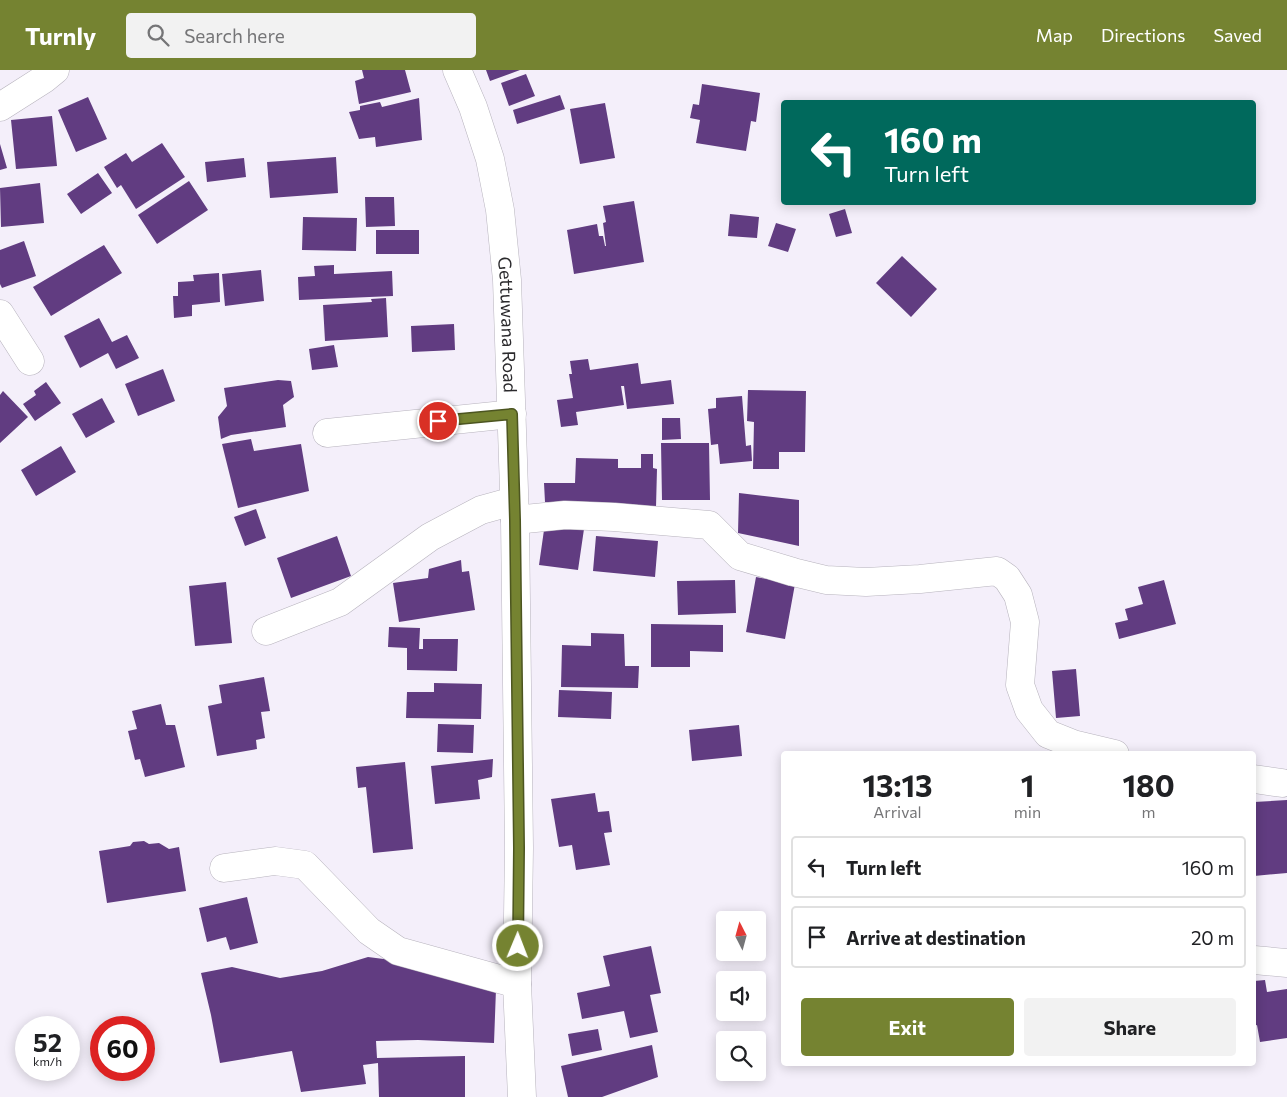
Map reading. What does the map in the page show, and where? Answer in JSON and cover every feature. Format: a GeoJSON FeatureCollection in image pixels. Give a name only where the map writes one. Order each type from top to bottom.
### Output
{"type":"FeatureCollection","features":[{"type":"Feature","properties":{"kind":"street"},"geometry":{"type":"LineString","coordinates":[[0,107],[55,70]]}},
{"type":"Feature","properties":{"kind":"street","name":"Gettuwana Road"},"geometry":{"type":"LineString","coordinates":[[457,70],[473,107],[490,159],[500,210],[507,280],[515,510],[519,848],[517,984],[522,1097]]}},
{"type":"Feature","properties":{"kind":"street"},"geometry":{"type":"LineString","coordinates":[[0,314],[30,361]]}},
{"type":"Feature","properties":{"kind":"street"},"geometry":{"type":"LineString","coordinates":[[327,433],[512,414]]}},
{"type":"Feature","properties":{"kind":"street"},"geometry":{"type":"LineString","coordinates":[[266,631],[340,602],[430,537],[481,510],[515,510],[709,525],[740,556],[826,580],[866,582],[997,571],[1007,578],[1018,595],[1025,622],[1020,685],[1029,710],[1048,734],[1074,744],[1103,751]]}},
{"type":"Feature","properties":{"kind":"street"},"geometry":{"type":"LineString","coordinates":[[1256,779],[1282,783]]}},
{"type":"Feature","properties":{"kind":"street"},"geometry":{"type":"LineString","coordinates":[[224,868],[275,861],[305,865],[369,931],[398,951],[517,984]]}},
{"type":"Feature","properties":{"kind":"street"},"geometry":{"type":"LineString","coordinates":[[1256,960],[1287,963]]}},
{"type":"Feature","properties":{"kind":"building"},"geometry":{"type":"Polygon","coordinates":[[[362,70],[405,70],[411,92],[359,104],[355,81],[364,78],[362,70]]]}},
{"type":"Feature","properties":{"kind":"building"},"geometry":{"type":"Polygon","coordinates":[[[486,70],[520,70],[490,81],[486,70]]]}},
{"type":"Feature","properties":{"kind":"building"},"geometry":{"type":"Polygon","coordinates":[[[526,74],[535,96],[509,106],[501,83],[526,74]]]}},
{"type":"Feature","properties":{"kind":"building"},"geometry":{"type":"Polygon","coordinates":[[[702,84],[760,93],[756,122],[751,121],[746,151],[696,143],[700,120],[690,118],[693,104],[699,105],[702,84]]]}},
{"type":"Feature","properties":{"kind":"building"},"geometry":{"type":"Polygon","coordinates":[[[560,95],[565,109],[517,124],[513,110],[560,95]]]}},
{"type":"Feature","properties":{"kind":"building"},"geometry":{"type":"Polygon","coordinates":[[[88,97],[107,139],[76,152],[58,110],[88,97]]]}},
{"type":"Feature","properties":{"kind":"building"},"geometry":{"type":"Polygon","coordinates":[[[419,98],[422,140],[376,147],[375,137],[359,139],[349,112],[360,110],[360,106],[380,102],[382,107],[419,98]]]}},
{"type":"Feature","properties":{"kind":"building"},"geometry":{"type":"Polygon","coordinates":[[[605,103],[615,158],[580,164],[570,109],[605,103]]]}},
{"type":"Feature","properties":{"kind":"building"},"geometry":{"type":"Polygon","coordinates":[[[52,116],[57,166],[16,169],[11,120],[52,116]]]}},
{"type":"Feature","properties":{"kind":"building"},"geometry":{"type":"Polygon","coordinates":[[[162,143],[185,177],[136,209],[121,185],[117,188],[104,167],[126,153],[132,162],[162,143]]]}},
{"type":"Feature","properties":{"kind":"building"},"geometry":{"type":"Polygon","coordinates":[[[0,144],[7,168],[0,170],[0,144]]]}},
{"type":"Feature","properties":{"kind":"building"},"geometry":{"type":"Polygon","coordinates":[[[336,157],[338,193],[270,198],[267,162],[336,157]]]}},
{"type":"Feature","properties":{"kind":"building"},"geometry":{"type":"Polygon","coordinates":[[[244,158],[246,177],[207,182],[205,162],[244,158]]]}},
{"type":"Feature","properties":{"kind":"building"},"geometry":{"type":"Polygon","coordinates":[[[98,173],[112,193],[81,214],[67,194],[98,173]]]}},
{"type":"Feature","properties":{"kind":"building"},"geometry":{"type":"Polygon","coordinates":[[[189,181],[208,210],[157,244],[138,215],[189,181]]]}},
{"type":"Feature","properties":{"kind":"building"},"geometry":{"type":"Polygon","coordinates":[[[40,183],[44,223],[1,227],[0,188],[40,183]]]}},
{"type":"Feature","properties":{"kind":"building"},"geometry":{"type":"Polygon","coordinates":[[[365,197],[394,197],[395,226],[366,227],[365,197]]]}},
{"type":"Feature","properties":{"kind":"building"},"geometry":{"type":"Polygon","coordinates":[[[634,201],[644,262],[574,274],[567,230],[597,224],[599,236],[603,236],[606,246],[603,223],[606,222],[603,206],[634,201]]]}},
{"type":"Feature","properties":{"kind":"building"},"geometry":{"type":"Polygon","coordinates":[[[845,209],[852,233],[836,237],[829,214],[845,209]]]}},
{"type":"Feature","properties":{"kind":"building"},"geometry":{"type":"Polygon","coordinates":[[[730,214],[759,217],[757,238],[728,236],[730,214]]]}},
{"type":"Feature","properties":{"kind":"building"},"geometry":{"type":"Polygon","coordinates":[[[303,217],[357,218],[356,251],[302,250],[303,217]]]}},
{"type":"Feature","properties":{"kind":"building"},"geometry":{"type":"Polygon","coordinates":[[[776,223],[796,229],[788,252],[768,246],[776,223]]]}},
{"type":"Feature","properties":{"kind":"building"},"geometry":{"type":"Polygon","coordinates":[[[376,230],[419,230],[419,254],[376,254],[376,230]]]}},
{"type":"Feature","properties":{"kind":"building"},"geometry":{"type":"Polygon","coordinates":[[[24,241],[36,276],[2,288],[0,284],[0,250],[24,241]]]}},
{"type":"Feature","properties":{"kind":"building"},"geometry":{"type":"Polygon","coordinates":[[[104,245],[122,273],[51,316],[33,287],[104,245]]]}},
{"type":"Feature","properties":{"kind":"building"},"geometry":{"type":"Polygon","coordinates":[[[902,256],[937,289],[911,317],[876,283],[902,256]]]}},
{"type":"Feature","properties":{"kind":"building"},"geometry":{"type":"Polygon","coordinates":[[[334,265],[334,274],[392,271],[393,296],[299,300],[298,277],[315,276],[314,266],[334,265]]]}},
{"type":"Feature","properties":{"kind":"building"},"geometry":{"type":"Polygon","coordinates":[[[261,270],[264,301],[225,306],[222,274],[261,270]]]}},
{"type":"Feature","properties":{"kind":"building"},"geometry":{"type":"Polygon","coordinates":[[[219,273],[220,302],[192,305],[192,316],[174,318],[173,296],[178,296],[178,282],[194,281],[193,275],[219,273]]]}},
{"type":"Feature","properties":{"kind":"building"},"geometry":{"type":"Polygon","coordinates":[[[386,298],[388,337],[325,341],[323,305],[372,302],[371,299],[386,298]]]}},
{"type":"Feature","properties":{"kind":"building"},"geometry":{"type":"Polygon","coordinates":[[[99,318],[112,342],[127,335],[139,358],[116,369],[108,353],[80,368],[64,336],[99,318]]]}},
{"type":"Feature","properties":{"kind":"building"},"geometry":{"type":"Polygon","coordinates":[[[454,324],[455,350],[412,352],[411,326],[454,324]]]}},
{"type":"Feature","properties":{"kind":"building"},"geometry":{"type":"Polygon","coordinates":[[[334,345],[338,367],[312,370],[309,349],[334,345]]]}},
{"type":"Feature","properties":{"kind":"building"},"geometry":{"type":"Polygon","coordinates":[[[588,359],[590,370],[638,363],[641,384],[671,380],[674,404],[627,409],[624,386],[621,386],[624,405],[576,412],[578,425],[561,427],[557,400],[573,398],[569,374],[572,374],[570,361],[588,359]]]}},
{"type":"Feature","properties":{"kind":"building"},"geometry":{"type":"Polygon","coordinates":[[[163,369],[175,401],[138,416],[125,384],[163,369]]]}},
{"type":"Feature","properties":{"kind":"building"},"geometry":{"type":"Polygon","coordinates":[[[278,380],[291,381],[294,397],[283,405],[286,427],[231,435],[221,439],[218,417],[227,406],[224,388],[278,380]]]}},
{"type":"Feature","properties":{"kind":"building"},"geometry":{"type":"Polygon","coordinates":[[[46,382],[61,403],[35,421],[23,404],[36,395],[34,391],[46,382]]]}},
{"type":"Feature","properties":{"kind":"building"},"geometry":{"type":"Polygon","coordinates":[[[748,390],[806,391],[805,452],[779,452],[779,469],[753,469],[754,422],[747,421],[748,390]]]}},
{"type":"Feature","properties":{"kind":"building"},"geometry":{"type":"Polygon","coordinates":[[[3,391],[28,417],[0,443],[0,395],[3,391]]]}},
{"type":"Feature","properties":{"kind":"building"},"geometry":{"type":"Polygon","coordinates":[[[742,396],[746,446],[751,445],[752,461],[720,464],[718,444],[711,445],[708,409],[716,408],[716,398],[742,396]]]}},
{"type":"Feature","properties":{"kind":"building"},"geometry":{"type":"Polygon","coordinates":[[[102,398],[115,422],[86,438],[72,414],[102,398]]]}},
{"type":"Feature","properties":{"kind":"building"},"geometry":{"type":"Polygon","coordinates":[[[662,418],[680,418],[681,439],[662,440],[662,418]]]}},
{"type":"Feature","properties":{"kind":"building"},"geometry":{"type":"Polygon","coordinates":[[[251,439],[254,451],[301,444],[309,491],[238,508],[222,444],[251,439]]]}},
{"type":"Feature","properties":{"kind":"building"},"geometry":{"type":"Polygon","coordinates":[[[661,443],[709,443],[710,500],[662,500],[661,443]]]}},
{"type":"Feature","properties":{"kind":"building"},"geometry":{"type":"Polygon","coordinates":[[[61,446],[76,472],[36,496],[21,470],[61,446]]]}},
{"type":"Feature","properties":{"kind":"building"},"geometry":{"type":"Polygon","coordinates":[[[641,454],[653,454],[653,468],[657,469],[656,507],[545,502],[544,483],[575,483],[576,458],[618,459],[618,468],[641,468],[641,454]]]}},
{"type":"Feature","properties":{"kind":"building"},"geometry":{"type":"Polygon","coordinates":[[[739,493],[799,500],[799,546],[738,533],[739,493]]]}},
{"type":"Feature","properties":{"kind":"building"},"geometry":{"type":"Polygon","coordinates":[[[256,509],[266,538],[245,546],[234,517],[256,509]]]}},
{"type":"Feature","properties":{"kind":"building"},"geometry":{"type":"Polygon","coordinates":[[[545,523],[584,529],[578,570],[539,565],[545,523]]]}},
{"type":"Feature","properties":{"kind":"building"},"geometry":{"type":"Polygon","coordinates":[[[337,536],[351,576],[291,598],[277,558],[337,536]]]}},
{"type":"Feature","properties":{"kind":"building"},"geometry":{"type":"Polygon","coordinates":[[[596,536],[658,541],[655,577],[593,571],[596,536]]]}},
{"type":"Feature","properties":{"kind":"building"},"geometry":{"type":"Polygon","coordinates":[[[461,560],[462,572],[469,571],[475,610],[399,622],[393,583],[428,578],[429,569],[461,560]]]}},
{"type":"Feature","properties":{"kind":"building"},"geometry":{"type":"Polygon","coordinates":[[[756,577],[795,584],[785,639],[746,632],[756,577]]]}},
{"type":"Feature","properties":{"kind":"building"},"geometry":{"type":"Polygon","coordinates":[[[735,580],[736,613],[678,615],[677,581],[735,580]]]}},
{"type":"Feature","properties":{"kind":"building"},"geometry":{"type":"Polygon","coordinates":[[[1164,580],[1176,624],[1119,639],[1115,623],[1128,620],[1125,609],[1143,604],[1138,587],[1164,580]]]}},
{"type":"Feature","properties":{"kind":"building"},"geometry":{"type":"Polygon","coordinates":[[[226,582],[232,643],[195,646],[189,586],[226,582]]]}},
{"type":"Feature","properties":{"kind":"building"},"geometry":{"type":"Polygon","coordinates":[[[651,624],[723,625],[723,652],[690,651],[690,667],[651,667],[651,624]]]}},
{"type":"Feature","properties":{"kind":"building"},"geometry":{"type":"Polygon","coordinates":[[[389,627],[420,628],[419,649],[423,649],[423,639],[458,639],[457,671],[407,670],[407,648],[388,647],[389,627]]]}},
{"type":"Feature","properties":{"kind":"building"},"geometry":{"type":"Polygon","coordinates":[[[591,633],[624,634],[625,666],[639,666],[638,688],[561,687],[562,645],[591,646],[591,633]]]}},
{"type":"Feature","properties":{"kind":"building"},"geometry":{"type":"Polygon","coordinates":[[[1076,669],[1080,716],[1056,718],[1052,671],[1076,669]]]}},
{"type":"Feature","properties":{"kind":"building"},"geometry":{"type":"Polygon","coordinates":[[[264,677],[270,711],[261,712],[265,738],[256,740],[257,749],[217,756],[208,706],[222,703],[219,685],[264,677]]]}},
{"type":"Feature","properties":{"kind":"building"},"geometry":{"type":"Polygon","coordinates":[[[434,683],[482,684],[481,719],[406,718],[407,692],[434,692],[434,683]]]}},
{"type":"Feature","properties":{"kind":"building"},"geometry":{"type":"Polygon","coordinates":[[[559,690],[612,692],[611,719],[558,717],[559,690]]]}},
{"type":"Feature","properties":{"kind":"building"},"geometry":{"type":"Polygon","coordinates":[[[161,704],[166,725],[175,725],[185,767],[145,777],[140,759],[135,760],[128,731],[137,729],[132,711],[161,704]]]}},
{"type":"Feature","properties":{"kind":"building"},"geometry":{"type":"Polygon","coordinates":[[[438,724],[474,725],[473,753],[437,752],[438,724]]]}},
{"type":"Feature","properties":{"kind":"building"},"geometry":{"type":"Polygon","coordinates":[[[739,725],[742,756],[692,761],[689,730],[739,725]]]}},
{"type":"Feature","properties":{"kind":"building"},"geometry":{"type":"Polygon","coordinates":[[[493,759],[492,777],[478,780],[480,799],[435,804],[431,766],[493,759]]]}},
{"type":"Feature","properties":{"kind":"building"},"geometry":{"type":"Polygon","coordinates":[[[405,762],[413,849],[373,853],[366,787],[358,788],[356,767],[405,762]]]}},
{"type":"Feature","properties":{"kind":"building"},"geometry":{"type":"Polygon","coordinates":[[[595,793],[598,812],[609,811],[612,832],[604,833],[610,865],[576,870],[572,845],[559,847],[551,799],[595,793]]]}},
{"type":"Feature","properties":{"kind":"building"},"geometry":{"type":"Polygon","coordinates":[[[1287,800],[1287,873],[1256,876],[1256,802],[1287,800]]]}},
{"type":"Feature","properties":{"kind":"building"},"geometry":{"type":"Polygon","coordinates":[[[144,841],[149,844],[159,843],[169,849],[179,847],[186,891],[107,903],[99,851],[130,846],[133,842],[144,841]]]}},
{"type":"Feature","properties":{"kind":"building"},"geometry":{"type":"Polygon","coordinates":[[[247,897],[258,943],[230,950],[226,937],[207,942],[199,908],[247,897]]]}},
{"type":"Feature","properties":{"kind":"building"},"geometry":{"type":"Polygon","coordinates":[[[651,946],[661,993],[650,995],[658,1032],[630,1038],[624,1011],[582,1019],[577,993],[610,986],[603,956],[651,946]]]}},
{"type":"Feature","properties":{"kind":"building"},"geometry":{"type":"Polygon","coordinates":[[[368,957],[407,962],[496,989],[494,1043],[418,1040],[376,1041],[377,1058],[465,1056],[465,1097],[379,1097],[378,1063],[363,1065],[366,1084],[301,1092],[292,1051],[220,1063],[201,973],[232,967],[280,978],[322,971],[368,957]]]}},
{"type":"Feature","properties":{"kind":"building"},"geometry":{"type":"Polygon","coordinates":[[[1265,980],[1267,992],[1287,989],[1287,1038],[1260,1042],[1256,1025],[1256,981],[1265,980]]]}},
{"type":"Feature","properties":{"kind":"building"},"geometry":{"type":"Polygon","coordinates":[[[598,1029],[602,1050],[572,1056],[568,1034],[598,1029]]]}},
{"type":"Feature","properties":{"kind":"building"},"geometry":{"type":"Polygon","coordinates":[[[652,1045],[658,1077],[602,1097],[568,1097],[561,1066],[652,1045]]]}},
{"type":"Feature","properties":{"kind":"route"},"geometry":{"type":"LineString","coordinates":[[438,421],[512,414],[519,848],[518,946]]}}]}
